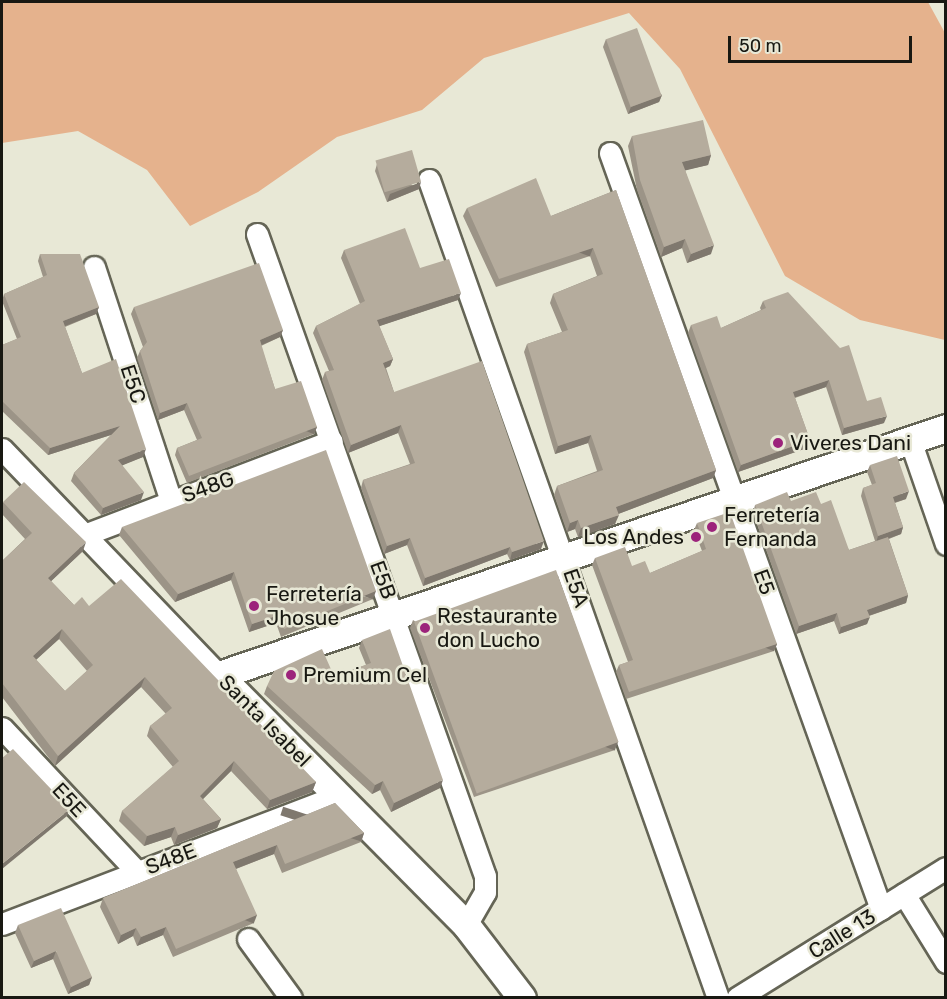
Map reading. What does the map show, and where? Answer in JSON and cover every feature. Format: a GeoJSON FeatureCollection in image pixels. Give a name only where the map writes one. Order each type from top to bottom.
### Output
{"type":"FeatureCollection","features":[{"type":"Feature","properties":{"kind":"street","name":"E5"},"geometry":{"type":"LineString","coordinates":[[610,153],[881,909]]}},
{"type":"Feature","properties":{"kind":"street","name":"E5A"},"geometry":{"type":"LineString","coordinates":[[429,180],[566,557],[718,998]]}},
{"type":"Feature","properties":{"kind":"street","name":"E5B"},"geometry":{"type":"LineString","coordinates":[[256,234],[396,615],[485,876],[485,892],[466,925]]}},
{"type":"Feature","properties":{"kind":"street","name":"E5C"},"geometry":{"type":"LineString","coordinates":[[94,267],[171,501]]}},
{"type":"Feature","properties":{"kind":"street"},"geometry":{"type":"LineString","coordinates":[[219,675],[945,428]]}},
{"type":"Feature","properties":{"kind":"street"},"geometry":{"type":"LineString","coordinates":[[910,440],[945,544]]}},
{"type":"Feature","properties":{"kind":"street","name":"S48G"},"geometry":{"type":"LineString","coordinates":[[84,534],[332,441]]}},
{"type":"Feature","properties":{"kind":"street","name":"Santa Isabel"},"geometry":{"type":"LineString","coordinates":[[2,450],[219,675],[466,925],[522,998]]}},
{"type":"Feature","properties":{"kind":"street","name":"E5E"},"geometry":{"type":"LineString","coordinates":[[2,728],[137,872]]}},
{"type":"Feature","properties":{"kind":"street","name":"S48E"},"geometry":{"type":"LineString","coordinates":[[2,924],[340,795]]}},
{"type":"Feature","properties":{"kind":"street","name":"Calle 13"},"geometry":{"type":"LineString","coordinates":[[745,996],[945,868]]}},
{"type":"Feature","properties":{"kind":"street"},"geometry":{"type":"LineString","coordinates":[[904,894],[945,962]]}},
{"type":"Feature","properties":{"kind":"street"},"geometry":{"type":"LineString","coordinates":[[248,939],[291,998]]}},
{"type":"Feature","properties":{"kind":"shaded area"},"geometry":{"type":"Polygon","coordinates":[[[2,2],[928,2],[945,33],[945,340],[860,320],[785,276],[680,69],[629,13],[484,58],[422,110],[337,137],[258,192],[190,226],[147,170],[78,131],[2,143],[2,2]]]}},
{"type":"Feature","properties":{"kind":"building"},"geometry":{"type":"Polygon","coordinates":[[[637,28],[662,96],[631,107],[606,39],[637,28]]]}},
{"type":"Feature","properties":{"kind":"building"},"geometry":{"type":"Polygon","coordinates":[[[703,120],[711,155],[682,162],[714,245],[691,254],[685,239],[664,247],[640,180],[632,136],[703,120]]]}},
{"type":"Feature","properties":{"kind":"building"},"geometry":{"type":"Polygon","coordinates":[[[412,150],[421,182],[385,192],[375,160],[412,150]]]}},
{"type":"Feature","properties":{"kind":"building"},"geometry":{"type":"Polygon","coordinates":[[[536,178],[551,216],[616,190],[716,470],[616,507],[619,515],[581,528],[578,520],[570,523],[557,486],[603,470],[591,435],[558,446],[527,344],[568,330],[553,294],[603,274],[593,248],[499,279],[467,208],[536,178]]]}},
{"type":"Feature","properties":{"kind":"building"},"geometry":{"type":"Polygon","coordinates":[[[405,228],[420,268],[449,259],[461,293],[377,320],[393,359],[383,363],[394,392],[482,361],[544,541],[512,552],[510,547],[425,578],[410,538],[387,546],[363,480],[415,463],[401,425],[351,445],[325,372],[334,370],[316,326],[365,301],[344,250],[405,228]]]}},
{"type":"Feature","properties":{"kind":"building"},"geometry":{"type":"Polygon","coordinates":[[[40,254],[80,254],[99,307],[63,321],[82,373],[116,359],[146,449],[118,460],[144,492],[103,508],[74,473],[120,426],[50,448],[2,401],[2,345],[21,337],[4,294],[47,275],[40,254]]]}},
{"type":"Feature","properties":{"kind":"building"},"geometry":{"type":"Polygon","coordinates":[[[259,263],[283,330],[260,340],[275,389],[301,381],[317,427],[189,476],[177,448],[202,438],[187,403],[160,413],[140,351],[147,342],[134,307],[259,263]]]}},
{"type":"Feature","properties":{"kind":"building"},"geometry":{"type":"Polygon","coordinates":[[[788,292],[840,348],[849,345],[867,401],[881,397],[887,416],[844,428],[829,380],[793,392],[810,440],[741,465],[691,325],[717,316],[721,328],[766,308],[763,301],[788,292]]]}},
{"type":"Feature","properties":{"kind":"building"},"geometry":{"type":"Polygon","coordinates":[[[326,450],[376,591],[284,629],[279,615],[252,624],[234,572],[178,594],[122,527],[326,450]]]}},
{"type":"Feature","properties":{"kind":"building"},"geometry":{"type":"Polygon","coordinates":[[[897,456],[909,491],[893,497],[903,527],[878,536],[863,488],[876,483],[870,465],[897,456]]]}},
{"type":"Feature","properties":{"kind":"building"},"geometry":{"type":"Polygon","coordinates":[[[24,482],[86,542],[48,578],[74,605],[82,597],[89,606],[121,579],[316,782],[270,800],[234,761],[200,796],[221,819],[178,835],[175,827],[147,836],[122,811],[179,761],[150,726],[172,708],[145,677],[58,756],[2,683],[2,561],[32,533],[3,502],[24,482]],[[62,629],[33,656],[65,691],[93,665],[62,629]]]}},
{"type":"Feature","properties":{"kind":"building"},"geometry":{"type":"Polygon","coordinates":[[[787,492],[791,501],[816,492],[821,504],[831,500],[849,550],[888,537],[908,595],[867,610],[870,617],[841,627],[837,613],[799,626],[755,505],[787,492]]]}},
{"type":"Feature","properties":{"kind":"building"},"geometry":{"type":"Polygon","coordinates":[[[730,512],[777,644],[629,692],[619,665],[633,660],[595,558],[625,547],[632,566],[645,561],[650,573],[706,549],[697,523],[730,512]]]}},
{"type":"Feature","properties":{"kind":"building"},"geometry":{"type":"Polygon","coordinates":[[[556,570],[619,742],[477,794],[414,622],[556,570]]]}},
{"type":"Feature","properties":{"kind":"building"},"geometry":{"type":"Polygon","coordinates":[[[390,629],[443,780],[394,803],[383,781],[375,785],[267,686],[274,671],[322,649],[334,676],[371,663],[362,640],[390,629]]]}},
{"type":"Feature","properties":{"kind":"building"},"geometry":{"type":"Polygon","coordinates":[[[13,749],[70,809],[2,864],[2,758],[13,749]]]}},
{"type":"Feature","properties":{"kind":"building"},"geometry":{"type":"Polygon","coordinates":[[[335,803],[364,833],[285,864],[277,845],[233,862],[257,915],[176,949],[166,927],[141,937],[136,928],[121,935],[103,898],[335,803]]]}},
{"type":"Feature","properties":{"kind":"building"},"geometry":{"type":"Polygon","coordinates":[[[61,908],[92,977],[71,987],[56,951],[34,961],[18,925],[61,908]]]}},
{"type":"Feature","properties":{"kind":"place","name":"Viveres Dani"},"geometry":{"type":"Point","coordinates":[778,443]}},
{"type":"Feature","properties":{"kind":"place","name":"Ferretería Fernanda"},"geometry":{"type":"Point","coordinates":[712,527]}},
{"type":"Feature","properties":{"kind":"place","name":"Los Andes"},"geometry":{"type":"Point","coordinates":[696,537]}},
{"type":"Feature","properties":{"kind":"place","name":"Ferretería Jhosue"},"geometry":{"type":"Point","coordinates":[254,606]}},
{"type":"Feature","properties":{"kind":"place","name":"Restaurante don Lucho"},"geometry":{"type":"Point","coordinates":[425,628]}},
{"type":"Feature","properties":{"kind":"place","name":"Premium Cel"},"geometry":{"type":"Point","coordinates":[291,675]}}]}
